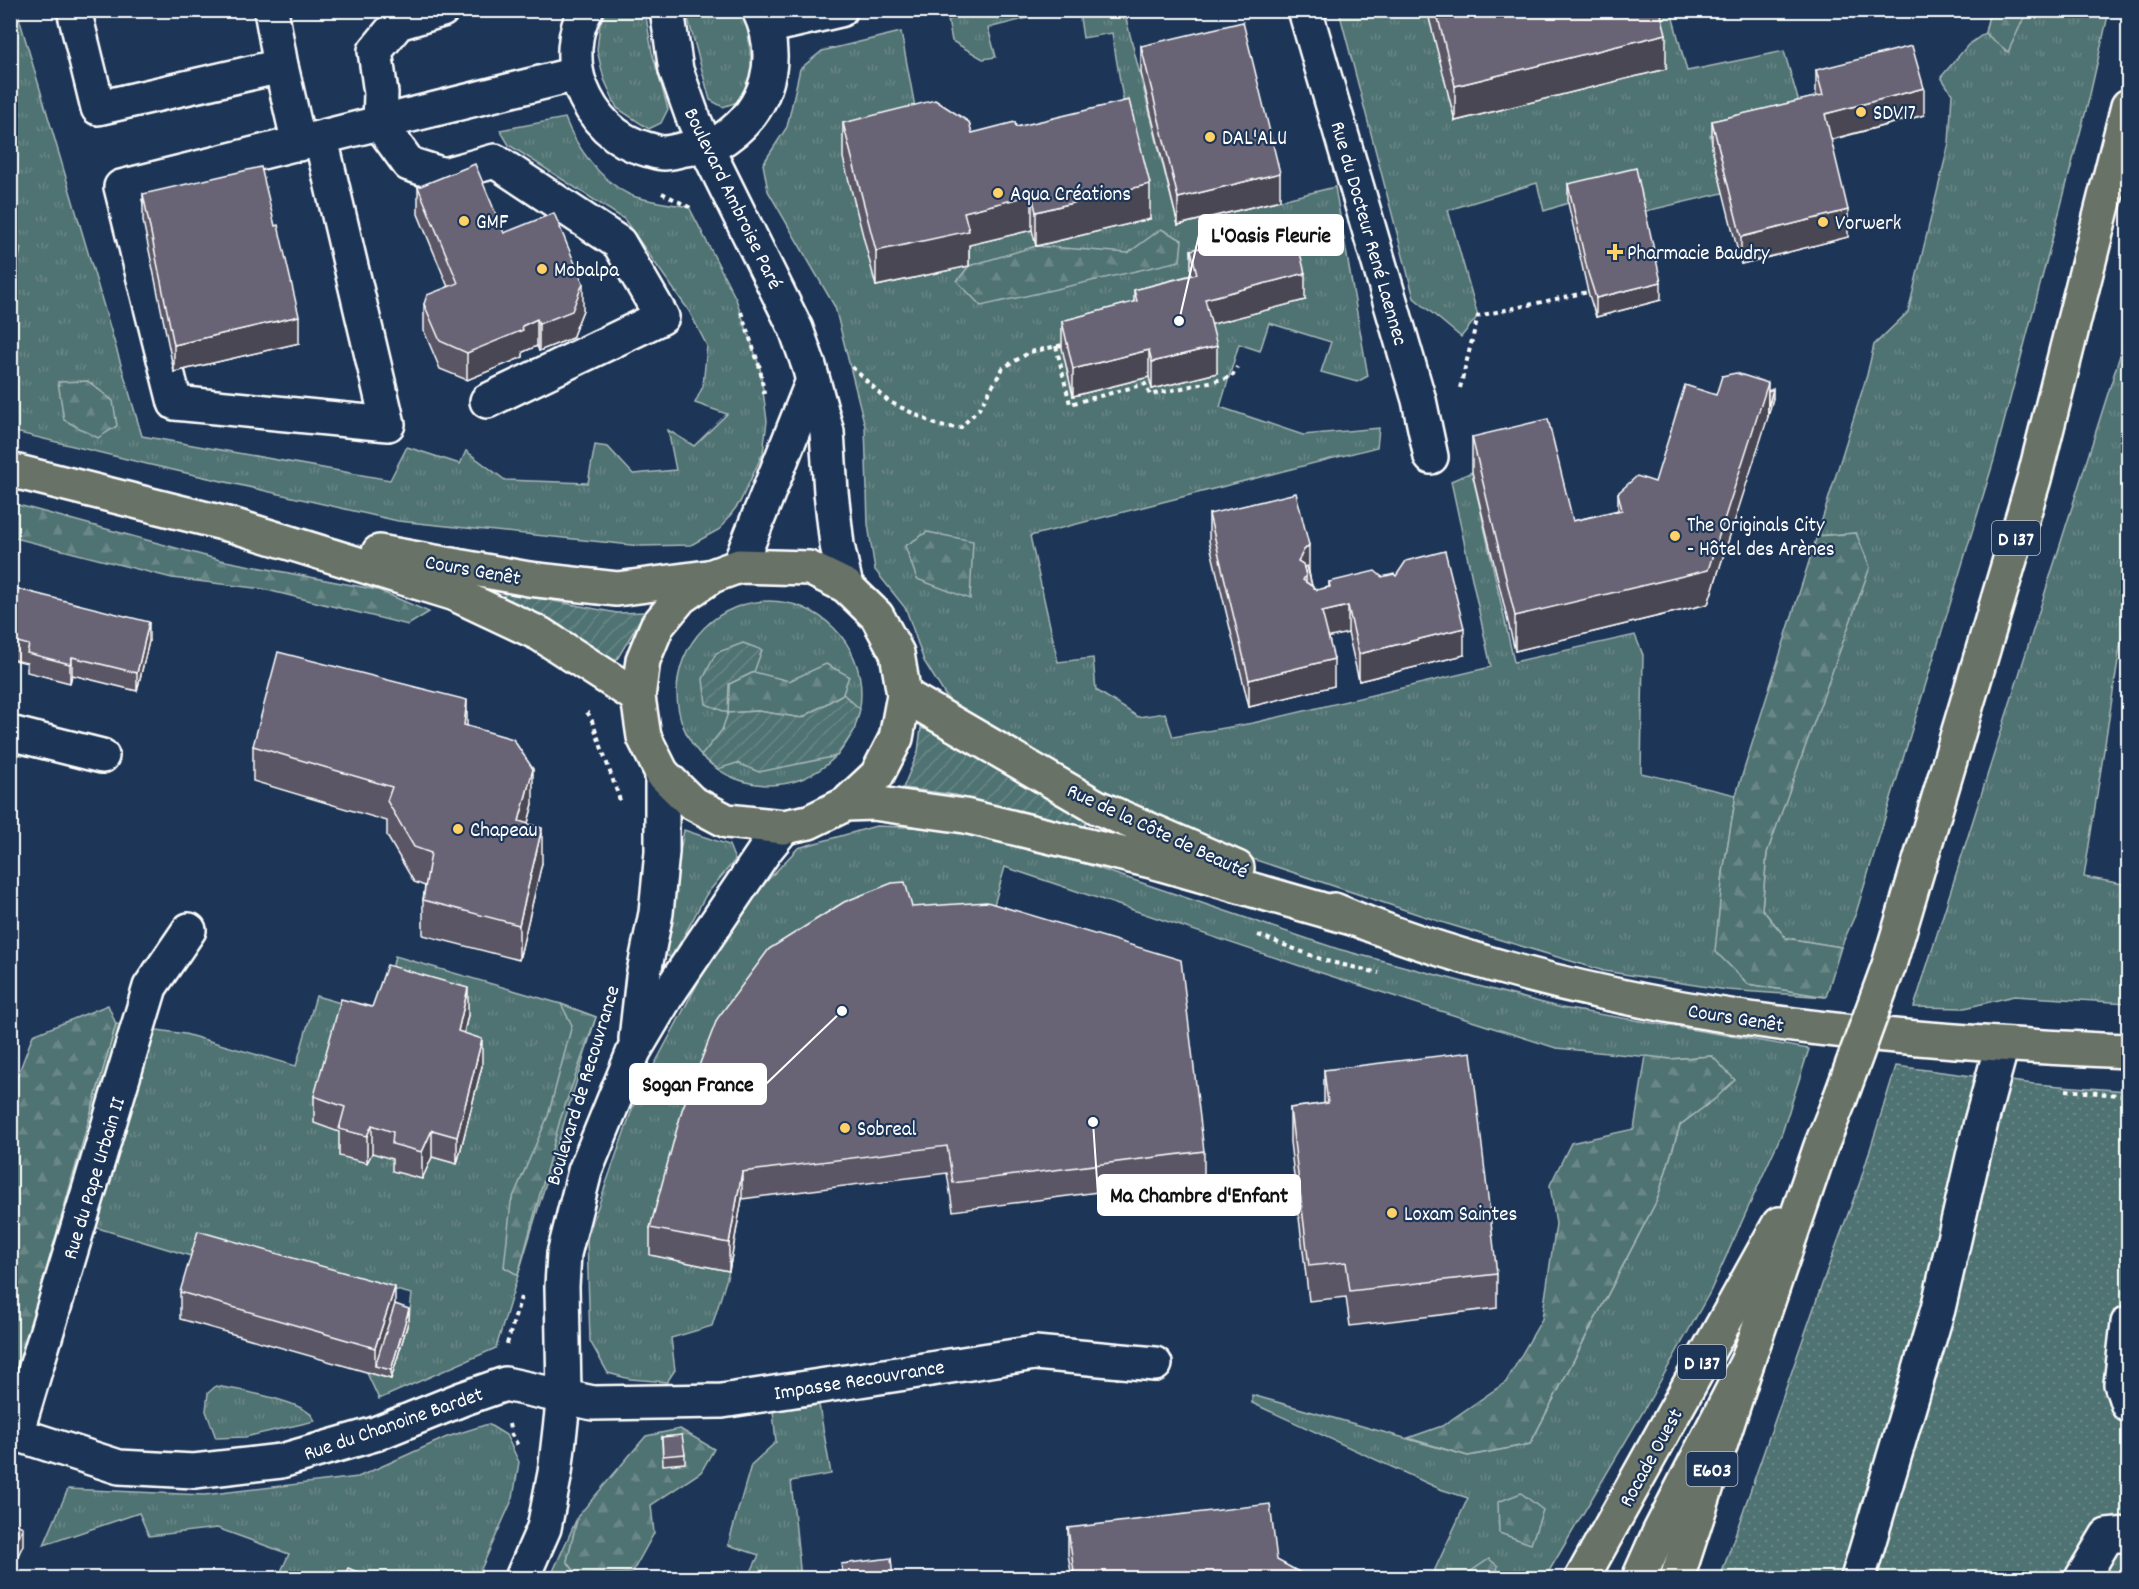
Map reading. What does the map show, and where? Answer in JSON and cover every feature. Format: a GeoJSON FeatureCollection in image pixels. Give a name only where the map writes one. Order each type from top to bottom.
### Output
{"type":"FeatureCollection","features":[{"type":"Feature","properties":{"kind":"main road","name":"D 137"},"geometry":{"type":"LineString","coordinates":[[1748,1360],[1821,1146],[1889,965],[2034,479],[2128,106]]}},
{"type":"Feature","properties":{"kind":"main road","name":"Cours Genêt"},"geometry":{"type":"LineString","coordinates":[[10,470],[235,526],[455,594],[540,634],[638,697]]}},
{"type":"Feature","properties":{"kind":"main road","name":"Cours Genêt"},"geometry":{"type":"LineString","coordinates":[[235,526],[529,579],[616,589],[726,571]]}},
{"type":"Feature","properties":{"kind":"main road"},"geometry":{"type":"LineString","coordinates":[[809,568],[846,586],[877,616],[887,634],[897,653],[904,695],[896,738],[877,775],[846,804],[809,822],[784,827],[727,821],[691,802],[662,773],[644,737],[638,697],[643,660],[657,626],[681,597],[726,571],[809,568]]}},
{"type":"Feature","properties":{"kind":"main road","name":"Rue de la Côte de Beauté"},"geometry":{"type":"LineString","coordinates":[[904,695],[1097,807],[1355,919]]}},
{"type":"Feature","properties":{"kind":"main road"},"geometry":{"type":"LineString","coordinates":[[846,804],[873,803],[965,816],[1151,861],[1355,919]]}},
{"type":"Feature","properties":{"kind":"main road","name":"Cours Genêt"},"geometry":{"type":"LineString","coordinates":[[1355,919],[1451,954],[1565,984],[1674,1007],[1812,1029],[2002,1046],[2128,1051]]}},
{"type":"Feature","properties":{"kind":"main road","name":"Rocade Ouest"},"geometry":{"type":"LineString","coordinates":[[1582,1578],[1821,1146]]}},
{"type":"Feature","properties":{"kind":"main road","name":"Rocade Ouest"},"geometry":{"type":"LineString","coordinates":[[1639,1578],[1659,1533],[1748,1360]]}},
{"type":"Feature","properties":{"kind":"main road","name":"E603"},"geometry":{"type":"LineString","coordinates":[[1677,1578],[1748,1360]]}},
{"type":"Feature","properties":{"kind":"street"},"geometry":{"type":"LineString","coordinates":[[74,10],[98,108],[281,66]]}},
{"type":"Feature","properties":{"kind":"street"},"geometry":{"type":"LineString","coordinates":[[271,10],[281,66],[310,141],[388,424],[175,403],[121,187],[310,141],[380,124],[576,74]]}},
{"type":"Feature","properties":{"kind":"street"},"geometry":{"type":"LineString","coordinates":[[442,10],[398,23],[375,51],[381,93],[380,124],[409,164],[444,175],[495,161],[619,243],[662,317],[487,401]]}},
{"type":"Feature","properties":{"kind":"street"},"geometry":{"type":"LineString","coordinates":[[586,10],[575,44],[576,74],[587,104],[606,128],[632,145],[662,153],[706,147],[724,140],[748,119],[765,91],[771,59],[763,19],[840,10]]}},
{"type":"Feature","properties":{"kind":"street","name":"Boulevard Ambroise Paré"},"geometry":{"type":"LineString","coordinates":[[667,10],[676,70],[706,147],[796,329],[809,366],[827,432],[836,534],[846,586]]}},
{"type":"Feature","properties":{"kind":"street","name":"Rue du Docteur René Laennec"},"geometry":{"type":"LineString","coordinates":[[1305,10],[1419,400],[1431,457]]}},
{"type":"Feature","properties":{"kind":"street"},"geometry":{"type":"LineString","coordinates":[[726,571],[812,382]]}},
{"type":"Feature","properties":{"kind":"street"},"geometry":{"type":"LineString","coordinates":[[10,733],[102,756]]}},
{"type":"Feature","properties":{"kind":"street"},"geometry":{"type":"LineString","coordinates":[[634,1051],[656,913],[662,852],[662,773]]}},
{"type":"Feature","properties":{"kind":"street","name":"Boulevard de Recouvrance"},"geometry":{"type":"LineString","coordinates":[[522,1578],[544,1528],[550,1502],[564,1395],[562,1286],[564,1254],[585,1171],[634,1051],[766,849],[784,827]]}},
{"type":"Feature","properties":{"kind":"street","name":"Rue du Pape Urbain II"},"geometry":{"type":"LineString","coordinates":[[13,1433],[150,987],[189,930]]}},
{"type":"Feature","properties":{"kind":"street"},"geometry":{"type":"LineString","coordinates":[[1858,1578],[1938,1309],[1981,1122],[2002,1046]]}},
{"type":"Feature","properties":{"kind":"street"},"geometry":{"type":"LineString","coordinates":[[2128,1323],[2121,1384],[2128,1405]]}},
{"type":"Feature","properties":{"kind":"street","name":"Impasse Recouvrance"},"geometry":{"type":"LineString","coordinates":[[564,1395],[593,1403],[722,1401],[1035,1353],[1155,1364]]}},
{"type":"Feature","properties":{"kind":"street","name":"Rue du Chanoine Bardet"},"geometry":{"type":"LineString","coordinates":[[13,1433],[119,1467],[194,1471],[281,1461],[375,1434],[505,1384],[564,1395]]}},
{"type":"Feature","properties":{"kind":"street"},"geometry":{"type":"LineString","coordinates":[[2082,1578],[2107,1536],[2128,1534]]}},
{"type":"Feature","properties":{"kind":"path"},"geometry":{"type":"LineString","coordinates":[[1460,388],[1478,316],[1588,292]]}},
{"type":"Feature","properties":{"kind":"path"},"geometry":{"type":"LineString","coordinates":[[852,367],[888,401],[939,426],[960,428],[979,409],[1003,368],[1030,352],[1077,342]]}},
{"type":"Feature","properties":{"kind":"path"},"geometry":{"type":"LineString","coordinates":[[1056,346],[1070,404],[1145,384],[1150,395],[1232,377],[1237,367]]}},
{"type":"Feature","properties":{"kind":"path"},"geometry":{"type":"LineString","coordinates":[[588,666],[575,694],[591,718],[621,804]]}},
{"type":"Feature","properties":{"kind":"path"},"geometry":{"type":"LineString","coordinates":[[522,1452],[511,1434],[505,1384],[507,1344],[523,1288]]}},
{"type":"Feature","properties":{"kind":"green space"},"geometry":{"type":"Polygon","coordinates":[[[11,10],[17,11],[142,436],[390,480],[407,447],[460,464],[466,451],[505,480],[588,483],[595,445],[608,447],[633,474],[676,470],[668,430],[694,446],[727,414],[695,403],[703,386],[707,346],[689,311],[624,219],[509,145],[500,130],[565,118],[591,162],[619,189],[643,199],[689,207],[736,299],[760,368],[767,421],[763,453],[740,502],[720,529],[691,545],[641,546],[398,521],[11,431],[11,10]]]}},
{"type":"Feature","properties":{"kind":"green space"},"geometry":{"type":"Polygon","coordinates":[[[988,10],[1056,11],[988,28],[996,57],[983,59],[952,41],[948,20],[988,10]]]}},
{"type":"Feature","properties":{"kind":"green space"},"geometry":{"type":"Polygon","coordinates":[[[606,11],[645,11],[652,52],[668,109],[661,123],[649,129],[617,108],[604,79],[597,50],[600,23],[606,11]]]}},
{"type":"Feature","properties":{"kind":"green space"},"geometry":{"type":"Polygon","coordinates":[[[686,11],[738,11],[747,23],[753,77],[743,100],[723,107],[710,100],[686,11]]]}},
{"type":"Feature","properties":{"kind":"green space"},"geometry":{"type":"Polygon","coordinates":[[[1079,11],[1124,11],[1178,225],[1335,187],[1368,376],[1357,382],[1321,372],[1331,342],[1269,323],[1260,351],[1239,344],[1220,407],[1303,435],[1379,428],[1377,447],[1030,536],[1058,662],[1093,658],[1096,690],[1138,717],[1165,713],[1173,737],[1253,723],[1491,667],[1451,481],[1472,472],[1514,662],[1635,635],[1643,655],[1641,773],[1736,795],[1723,873],[1716,951],[1748,984],[1826,997],[1727,990],[1604,971],[1441,922],[1223,849],[1082,789],[955,711],[924,661],[906,609],[875,570],[868,524],[865,426],[835,307],[768,191],[763,164],[787,127],[800,69],[822,51],[901,32],[917,118],[1032,230],[1129,135],[1112,33],[1083,38],[1079,11]]]}},
{"type":"Feature","properties":{"kind":"green space"},"geometry":{"type":"Polygon","coordinates":[[[1339,11],[1671,11],[1687,71],[1784,51],[1802,113],[1710,135],[1723,193],[1642,212],[1568,203],[1544,211],[1537,183],[1448,210],[1478,316],[1461,337],[1414,298],[1339,11]]]}},
{"type":"Feature","properties":{"kind":"green space"},"geometry":{"type":"Polygon","coordinates":[[[1990,11],[2109,11],[2089,99],[1994,460],[1856,913],[1841,947],[1786,938],[1762,909],[1767,853],[1856,533],[1817,536],[1867,375],[1874,345],[1908,312],[1949,143],[1952,94],[1941,77],[1968,45],[1985,33],[1990,11]]]}},
{"type":"Feature","properties":{"kind":"green space"},"geometry":{"type":"Polygon","coordinates":[[[1990,11],[2027,11],[2008,52],[1985,33],[1990,11]]]}},
{"type":"Feature","properties":{"kind":"green space"},"geometry":{"type":"Polygon","coordinates":[[[1161,229],[1182,240],[1180,261],[981,306],[957,281],[969,266],[1036,246],[1128,253],[1161,229]]]}},
{"type":"Feature","properties":{"kind":"green space"},"geometry":{"type":"Polygon","coordinates":[[[11,241],[21,248],[14,282],[11,285],[11,241]]]}},
{"type":"Feature","properties":{"kind":"green space"},"geometry":{"type":"Polygon","coordinates":[[[2128,330],[2128,597],[2084,877],[2128,885],[2128,1003],[2014,996],[1965,1008],[1914,1007],[2128,330]]]}},
{"type":"Feature","properties":{"kind":"green space"},"geometry":{"type":"Polygon","coordinates":[[[88,381],[113,401],[117,426],[98,438],[64,420],[58,382],[88,381]]]}},
{"type":"Feature","properties":{"kind":"green space"},"geometry":{"type":"Polygon","coordinates":[[[11,503],[220,560],[378,590],[429,612],[408,625],[263,589],[172,578],[11,537],[11,503]]]}},
{"type":"Feature","properties":{"kind":"green space"},"geometry":{"type":"Polygon","coordinates":[[[927,532],[973,541],[970,599],[917,579],[905,546],[927,532]]]}},
{"type":"Feature","properties":{"kind":"green space"},"geometry":{"type":"Polygon","coordinates":[[[1856,533],[1870,567],[1767,853],[1762,909],[1786,938],[1841,947],[1826,997],[1748,984],[1715,951],[1723,873],[1736,795],[1817,536],[1856,533]]]}},
{"type":"Feature","properties":{"kind":"green space"},"geometry":{"type":"Polygon","coordinates":[[[506,592],[617,613],[645,612],[613,666],[500,603],[506,592]]]}},
{"type":"Feature","properties":{"kind":"green space"},"geometry":{"type":"Polygon","coordinates":[[[769,601],[804,608],[834,628],[854,658],[861,693],[854,728],[834,758],[804,778],[769,785],[734,778],[704,758],[684,728],[677,693],[684,658],[704,628],[734,608],[769,601]]]}},
{"type":"Feature","properties":{"kind":"green space"},"geometry":{"type":"Polygon","coordinates":[[[743,643],[762,650],[754,672],[729,684],[728,713],[706,704],[703,679],[716,653],[743,643]]]}},
{"type":"Feature","properties":{"kind":"green space"},"geometry":{"type":"Polygon","coordinates":[[[826,664],[849,676],[843,694],[802,718],[758,711],[728,713],[729,684],[754,672],[789,681],[826,664]]]}},
{"type":"Feature","properties":{"kind":"green space"},"geometry":{"type":"Polygon","coordinates":[[[843,694],[860,709],[854,731],[837,756],[759,772],[737,763],[718,769],[701,756],[722,730],[728,713],[758,711],[802,718],[843,694]]]}},
{"type":"Feature","properties":{"kind":"green space"},"geometry":{"type":"Polygon","coordinates":[[[921,728],[934,732],[1087,818],[1084,831],[956,795],[903,788],[918,752],[921,728]]]}},
{"type":"Feature","properties":{"kind":"green space"},"geometry":{"type":"Polygon","coordinates":[[[876,826],[959,829],[1086,864],[1338,949],[1562,1008],[1809,1049],[1782,1133],[1710,1292],[1643,1412],[1545,1578],[1431,1578],[1468,1498],[1440,1489],[1252,1403],[1252,1395],[1468,1456],[1530,1444],[1657,1200],[1680,1125],[1716,1098],[1712,1056],[1670,1059],[1556,1048],[1306,968],[1005,867],[987,929],[650,1255],[729,1271],[712,1326],[671,1338],[675,1370],[667,1382],[630,1379],[608,1373],[590,1341],[587,1238],[635,1101],[733,917],[798,848],[876,826]]]}},
{"type":"Feature","properties":{"kind":"green space"},"geometry":{"type":"Polygon","coordinates":[[[684,830],[729,845],[735,860],[706,895],[672,958],[662,953],[684,830]]]}},
{"type":"Feature","properties":{"kind":"green space"},"geometry":{"type":"Polygon","coordinates":[[[395,956],[561,1004],[596,1017],[496,1348],[379,1399],[367,1373],[391,1379],[409,1319],[412,1294],[201,1241],[191,1256],[61,1217],[116,1024],[185,1034],[296,1066],[316,996],[379,1014],[387,992],[395,956]]]}},
{"type":"Feature","properties":{"kind":"green space"},"geometry":{"type":"Polygon","coordinates":[[[561,1004],[596,1017],[560,1120],[518,1275],[504,1267],[511,1202],[548,1116],[572,1025],[561,1004]]]}},
{"type":"Feature","properties":{"kind":"green space"},"geometry":{"type":"Polygon","coordinates":[[[108,1005],[116,1024],[16,1377],[11,1380],[10,1096],[33,1035],[108,1005]]]}},
{"type":"Feature","properties":{"kind":"green space"},"geometry":{"type":"Polygon","coordinates":[[[1646,1056],[1670,1059],[1712,1056],[1735,1080],[1716,1098],[1680,1125],[1657,1200],[1530,1444],[1468,1456],[1408,1438],[1442,1426],[1506,1382],[1542,1319],[1556,1224],[1550,1185],[1571,1143],[1634,1129],[1646,1056]]]}},
{"type":"Feature","properties":{"kind":"green space"},"geometry":{"type":"Polygon","coordinates":[[[1896,1066],[2034,1084],[2128,1091],[2128,1578],[1720,1578],[1860,1182],[1896,1066]]]}},
{"type":"Feature","properties":{"kind":"green space"},"geometry":{"type":"Polygon","coordinates":[[[216,1386],[291,1404],[302,1408],[315,1421],[245,1437],[216,1438],[206,1411],[208,1393],[216,1386]]]}},
{"type":"Feature","properties":{"kind":"green space"},"geometry":{"type":"Polygon","coordinates":[[[819,1405],[831,1474],[791,1481],[801,1578],[748,1578],[759,1555],[728,1545],[751,1465],[776,1442],[773,1411],[819,1405]]]}},
{"type":"Feature","properties":{"kind":"green space"},"geometry":{"type":"Polygon","coordinates":[[[488,1424],[506,1435],[519,1462],[513,1498],[477,1578],[278,1578],[289,1554],[217,1528],[149,1536],[139,1513],[44,1545],[68,1489],[204,1495],[358,1477],[447,1437],[488,1424]]]}},
{"type":"Feature","properties":{"kind":"green space"},"geometry":{"type":"Polygon","coordinates":[[[680,1429],[714,1449],[701,1472],[651,1505],[654,1533],[632,1573],[578,1576],[567,1561],[578,1516],[646,1436],[680,1429]]]}},
{"type":"Feature","properties":{"kind":"green space"},"geometry":{"type":"Polygon","coordinates":[[[1521,1493],[1543,1510],[1531,1544],[1499,1533],[1498,1502],[1521,1493]]]}},
{"type":"Feature","properties":{"kind":"green space"},"geometry":{"type":"Polygon","coordinates":[[[578,1516],[567,1561],[578,1578],[550,1578],[578,1516]]]}},
{"type":"Feature","properties":{"kind":"green space"},"geometry":{"type":"Polygon","coordinates":[[[1489,1559],[1498,1566],[1495,1578],[1461,1578],[1489,1559]]]}},
{"type":"Feature","properties":{"kind":"building"},"geometry":{"type":"Polygon","coordinates":[[[1436,10],[1660,10],[1666,34],[1455,86],[1436,10]]]}},
{"type":"Feature","properties":{"kind":"building","name":"DAL'ALU"},"geometry":{"type":"Polygon","coordinates":[[[1243,22],[1280,173],[1178,198],[1141,46],[1243,22]]]}},
{"type":"Feature","properties":{"kind":"building"},"geometry":{"type":"Polygon","coordinates":[[[1912,46],[1924,88],[1825,114],[1848,210],[1741,237],[1712,121],[1823,95],[1816,70],[1912,46]]]}},
{"type":"Feature","properties":{"kind":"building","name":"Aqua Créations"},"geometry":{"type":"Polygon","coordinates":[[[935,100],[969,122],[972,133],[1015,122],[1016,127],[1129,100],[1150,184],[1036,212],[1032,195],[964,212],[969,231],[876,251],[843,123],[935,100]]]}},
{"type":"Feature","properties":{"kind":"building"},"geometry":{"type":"Polygon","coordinates":[[[475,164],[504,233],[554,213],[583,283],[572,311],[539,324],[537,319],[522,326],[523,330],[467,353],[440,341],[424,304],[427,295],[458,283],[418,187],[475,164]]]}},
{"type":"Feature","properties":{"kind":"building"},"geometry":{"type":"Polygon","coordinates":[[[261,167],[275,226],[278,225],[299,316],[174,345],[143,194],[261,167]]]}},
{"type":"Feature","properties":{"kind":"building","name":"Pharmacie Baudry"},"geometry":{"type":"Polygon","coordinates":[[[1636,168],[1661,282],[1596,298],[1588,273],[1568,184],[1636,168]]]}},
{"type":"Feature","properties":{"kind":"building"},"geometry":{"type":"Polygon","coordinates":[[[1293,225],[1305,273],[1205,299],[1217,346],[1152,362],[1149,350],[1073,369],[1062,321],[1137,301],[1134,290],[1197,274],[1191,250],[1293,225]]]}},
{"type":"Feature","properties":{"kind":"building","name":"The Originals City - Hôtel des Arènes"},"geometry":{"type":"Polygon","coordinates":[[[1736,373],[1768,383],[1708,570],[1515,616],[1472,437],[1548,419],[1573,521],[1622,510],[1618,493],[1637,476],[1655,482],[1685,385],[1716,395],[1722,376],[1736,373]]]}},
{"type":"Feature","properties":{"kind":"building"},"geometry":{"type":"Polygon","coordinates":[[[1773,389],[1768,408],[1768,391],[1773,389]]]}},
{"type":"Feature","properties":{"kind":"building"},"geometry":{"type":"Polygon","coordinates":[[[1296,493],[1309,545],[1298,561],[1303,564],[1306,575],[1303,580],[1317,590],[1330,587],[1329,582],[1375,571],[1382,577],[1394,574],[1396,576],[1406,561],[1445,551],[1464,628],[1359,654],[1348,606],[1322,612],[1334,659],[1249,680],[1209,514],[1296,493]]]}},
{"type":"Feature","properties":{"kind":"building"},"geometry":{"type":"Polygon","coordinates":[[[1307,566],[1312,586],[1306,582],[1304,567],[1307,566]]]}},
{"type":"Feature","properties":{"kind":"building"},"geometry":{"type":"Polygon","coordinates":[[[10,587],[149,622],[137,673],[72,657],[70,664],[27,653],[29,645],[10,640],[10,587]]]}},
{"type":"Feature","properties":{"kind":"building","name":"Chapeau"},"geometry":{"type":"Polygon","coordinates":[[[278,652],[467,700],[464,725],[513,739],[533,769],[519,821],[542,828],[519,925],[423,900],[431,853],[414,847],[387,801],[392,787],[253,746],[278,652]]]}},
{"type":"Feature","properties":{"kind":"building"},"geometry":{"type":"Polygon","coordinates":[[[905,882],[912,907],[987,902],[1181,960],[1204,1151],[953,1183],[947,1146],[742,1172],[729,1243],[650,1228],[682,1110],[717,1019],[769,949],[844,902],[892,883],[905,882]]]}},
{"type":"Feature","properties":{"kind":"building"},"geometry":{"type":"Polygon","coordinates":[[[387,965],[468,988],[458,1031],[482,1039],[457,1137],[432,1130],[422,1152],[392,1144],[393,1132],[372,1125],[367,1136],[339,1129],[345,1107],[314,1096],[341,999],[372,1007],[387,965]]]}},
{"type":"Feature","properties":{"kind":"building","name":"Loxam Saintes"},"geometry":{"type":"Polygon","coordinates":[[[1471,1052],[1497,1274],[1350,1291],[1346,1262],[1309,1266],[1290,1108],[1328,1103],[1324,1070],[1471,1052]]]}},
{"type":"Feature","properties":{"kind":"building"},"geometry":{"type":"Polygon","coordinates":[[[198,1231],[395,1287],[375,1348],[180,1292],[198,1231]]]}},
{"type":"Feature","properties":{"kind":"building"},"geometry":{"type":"Polygon","coordinates":[[[395,1304],[409,1309],[391,1370],[375,1366],[395,1304]]]}},
{"type":"Feature","properties":{"kind":"building"},"geometry":{"type":"Polygon","coordinates":[[[682,1435],[685,1454],[663,1456],[662,1437],[682,1435]]]}},
{"type":"Feature","properties":{"kind":"building"},"geometry":{"type":"Polygon","coordinates":[[[1270,1504],[1277,1560],[1310,1578],[1018,1578],[1074,1572],[1068,1528],[1270,1504]]]}},
{"type":"Feature","properties":{"kind":"building"},"geometry":{"type":"Polygon","coordinates":[[[10,1521],[23,1527],[10,1554],[10,1521]]]}},
{"type":"Feature","properties":{"kind":"building"},"geometry":{"type":"Polygon","coordinates":[[[891,1558],[893,1578],[843,1578],[841,1564],[891,1558]]]}},
{"type":"Feature","properties":{"kind":"building"},"geometry":{"type":"Polygon","coordinates":[[[348,1568],[371,1578],[343,1578],[348,1568]]]}},
{"type":"Feature","properties":{"kind":"place","name":"SDV17"},"geometry":{"type":"Point","coordinates":[1861,112]}},
{"type":"Feature","properties":{"kind":"place","name":"DAL'ALU"},"geometry":{"type":"Point","coordinates":[1210,137]}},
{"type":"Feature","properties":{"kind":"place","name":"Aqua Créations"},"geometry":{"type":"Point","coordinates":[998,193]}},
{"type":"Feature","properties":{"kind":"place","name":"GMF"},"geometry":{"type":"Point","coordinates":[464,221]}},
{"type":"Feature","properties":{"kind":"place","name":"Vorwerk"},"geometry":{"type":"Point","coordinates":[1823,222]}},
{"type":"Feature","properties":{"kind":"place","name":"Pharmacie Baudry"},"geometry":{"type":"Point","coordinates":[1615,252]}},
{"type":"Feature","properties":{"kind":"place","name":"Mobalpa"},"geometry":{"type":"Point","coordinates":[542,269]}},
{"type":"Feature","properties":{"kind":"place","name":"L'Oasis Fleurie"},"geometry":{"type":"Point","coordinates":[1179,321]}},
{"type":"Feature","properties":{"kind":"place","name":"The Originals City - Hôtel des Arènes"},"geometry":{"type":"Point","coordinates":[1675,536]}},
{"type":"Feature","properties":{"kind":"place","name":"Chapeau"},"geometry":{"type":"Point","coordinates":[458,829]}},
{"type":"Feature","properties":{"kind":"place","name":"Sogan France"},"geometry":{"type":"Point","coordinates":[842,1011]}},
{"type":"Feature","properties":{"kind":"place","name":"Ma Chambre d'Enfant"},"geometry":{"type":"Point","coordinates":[1093,1122]}},
{"type":"Feature","properties":{"kind":"place","name":"Sobreal"},"geometry":{"type":"Point","coordinates":[845,1128]}},
{"type":"Feature","properties":{"kind":"place","name":"Loxam Saintes"},"geometry":{"type":"Point","coordinates":[1392,1213]}}]}
